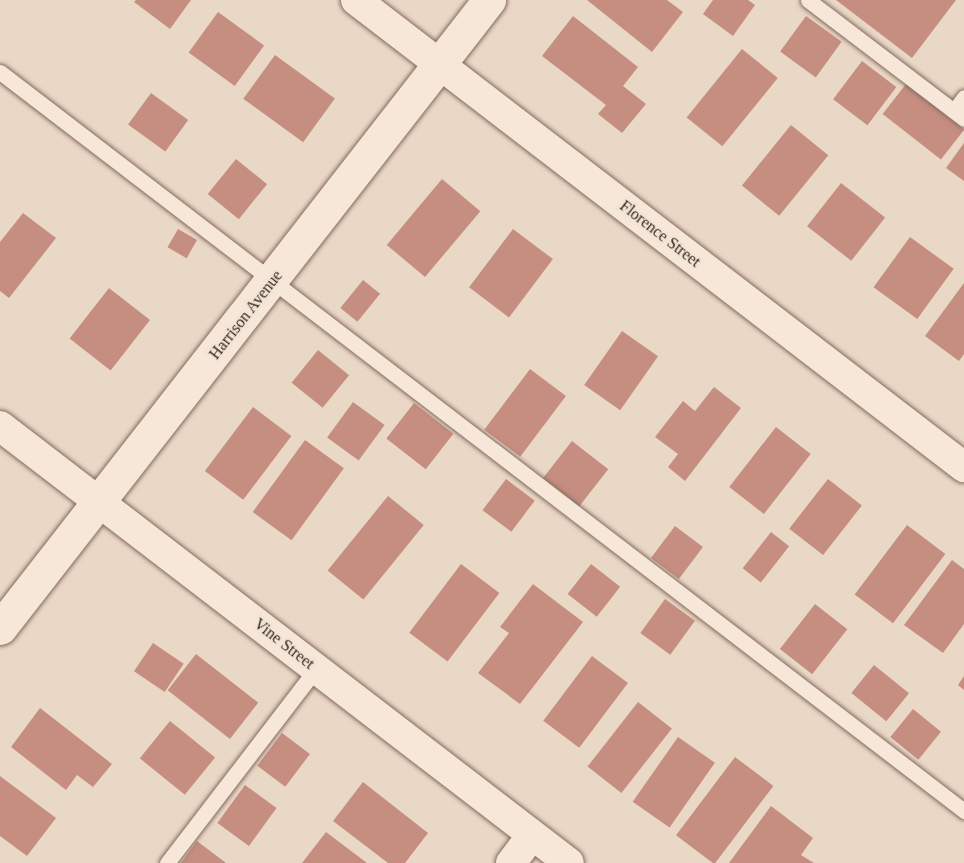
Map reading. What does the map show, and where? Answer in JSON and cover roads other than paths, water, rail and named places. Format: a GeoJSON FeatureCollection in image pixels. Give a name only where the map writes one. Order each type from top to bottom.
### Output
{"type":"FeatureCollection","features":[{"type":"Feature","properties":{"kind":"street","name":"Florence Street"},"geometry":{"type":"LineString","coordinates":[[356,0],[964,467]]}},
{"type":"Feature","properties":{"kind":"street","name":"Harrison Avenue"},"geometry":{"type":"LineString","coordinates":[[0,628],[273,282],[489,0]]}},
{"type":"Feature","properties":{"kind":"street","name":"Vine Street"},"geometry":{"type":"LineString","coordinates":[[0,426],[569,863]]}},
{"type":"Feature","properties":{"kind":"street"},"geometry":{"type":"LineString","coordinates":[[511,863],[532,835]]}},
{"type":"Feature","properties":{"kind":"lane"},"geometry":{"type":"LineString","coordinates":[[808,0],[959,115],[964,97]]}},
{"type":"Feature","properties":{"kind":"lane"},"geometry":{"type":"LineString","coordinates":[[0,72],[964,811]]}},
{"type":"Feature","properties":{"kind":"lane"},"geometry":{"type":"LineString","coordinates":[[167,863],[316,669]]}}]}
